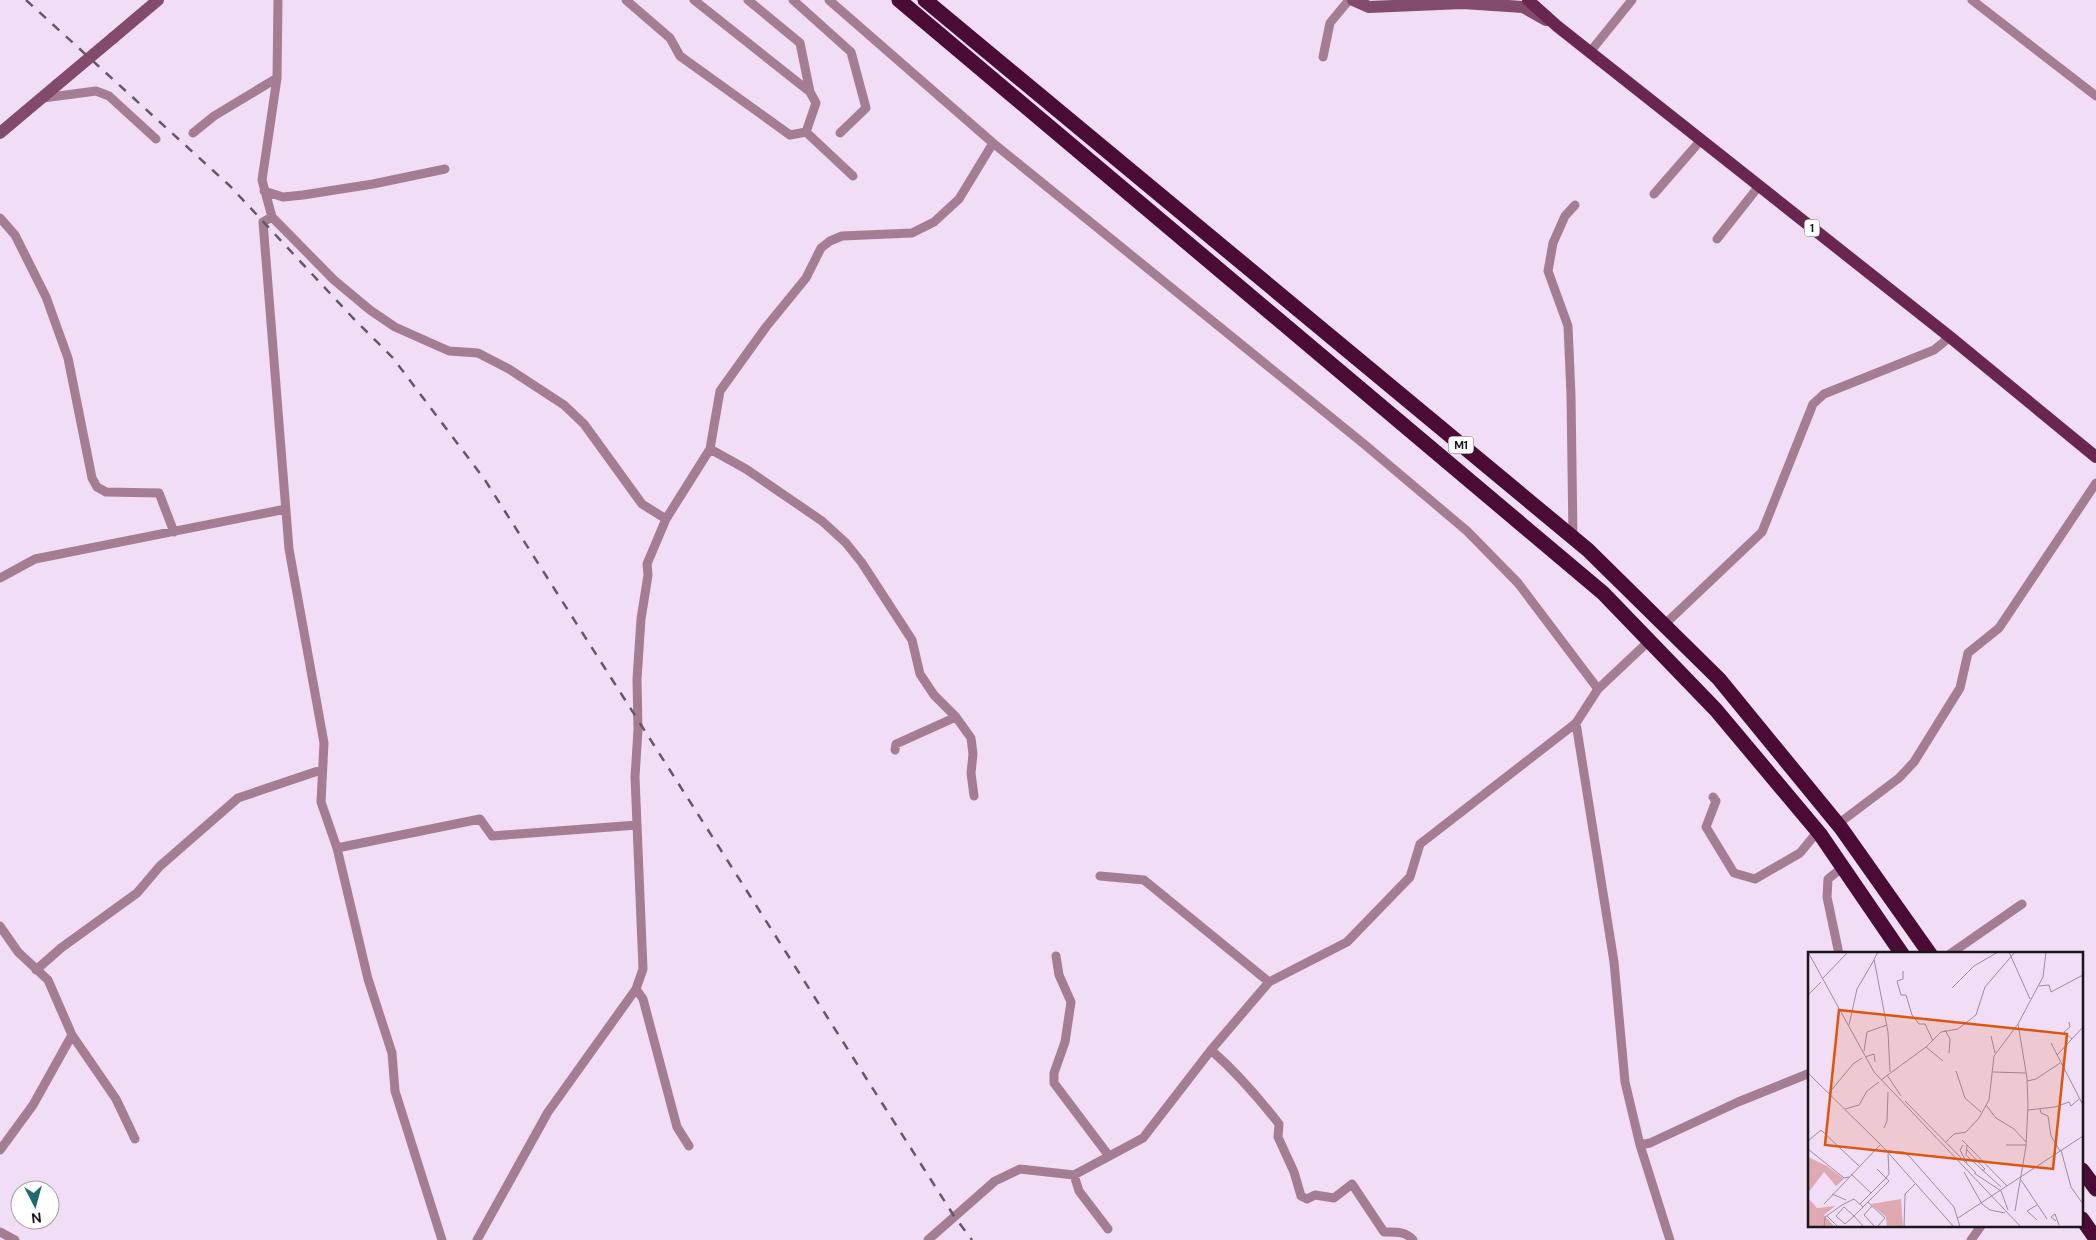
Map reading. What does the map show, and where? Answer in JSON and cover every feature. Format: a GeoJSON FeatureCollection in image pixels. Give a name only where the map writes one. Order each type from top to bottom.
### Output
{"type":"FeatureCollection","features":[{"type":"Feature","properties":{"kind":"highway","name":"M1"},"geometry":{"type":"LineString","coordinates":[[899,0],[1603,593],[1716,710],[1818,831],[1901,952]]}},
{"type":"Feature","properties":{"kind":"highway","name":"M1"},"geometry":{"type":"LineString","coordinates":[[925,0],[1573,538],[1719,679],[1838,824],[1929,952]]}},
{"type":"Feature","properties":{"kind":"highway"},"geometry":{"type":"LineString","coordinates":[[2084,1173],[2096,1189]]}},
{"type":"Feature","properties":{"kind":"highway"},"geometry":{"type":"LineString","coordinates":[[2084,1222],[2096,1240]]}},
{"type":"Feature","properties":{"kind":"main road","name":"1"},"geometry":{"type":"LineString","coordinates":[[1528,0],[1557,26],[2096,456]]}},
{"type":"Feature","properties":{"kind":"street"},"geometry":{"type":"LineString","coordinates":[[0,133],[158,0]]}},
{"type":"Feature","properties":{"kind":"street"},"geometry":{"type":"LineString","coordinates":[[278,0],[277,78],[262,180],[272,216],[334,280],[370,310],[395,327],[449,351],[478,354],[509,369],[564,405],[596,438],[642,504],[666,519]]}},
{"type":"Feature","properties":{"kind":"street"},"geometry":{"type":"LineString","coordinates":[[626,0],[670,38],[680,56],[790,135],[806,132]]}},
{"type":"Feature","properties":{"kind":"street"},"geometry":{"type":"LineString","coordinates":[[694,0],[810,92]]}},
{"type":"Feature","properties":{"kind":"street"},"geometry":{"type":"LineString","coordinates":[[748,0],[800,43],[810,92],[816,103],[806,132]]}},
{"type":"Feature","properties":{"kind":"street"},"geometry":{"type":"LineString","coordinates":[[793,0],[851,52],[866,108],[840,134]]}},
{"type":"Feature","properties":{"kind":"street"},"geometry":{"type":"LineString","coordinates":[[829,0],[993,143],[1364,444],[1467,531],[1518,583],[1598,688]]}},
{"type":"Feature","properties":{"kind":"street"},"geometry":{"type":"LineString","coordinates":[[1323,57],[1330,23],[1349,0]]}},
{"type":"Feature","properties":{"kind":"street"},"geometry":{"type":"LineString","coordinates":[[1353,0],[1369,7],[1462,3],[1523,7],[1557,26]]}},
{"type":"Feature","properties":{"kind":"street"},"geometry":{"type":"LineString","coordinates":[[1590,52],[1632,0]]}},
{"type":"Feature","properties":{"kind":"street"},"geometry":{"type":"LineString","coordinates":[[1972,0],[2096,96]]}},
{"type":"Feature","properties":{"kind":"street"},"geometry":{"type":"LineString","coordinates":[[193,133],[214,116],[277,78]]}},
{"type":"Feature","properties":{"kind":"street"},"geometry":{"type":"LineString","coordinates":[[41,98],[96,91],[109,96],[156,140]]}},
{"type":"Feature","properties":{"kind":"street"},"geometry":{"type":"LineString","coordinates":[[806,132],[853,176]]}},
{"type":"Feature","properties":{"kind":"street"},"geometry":{"type":"LineString","coordinates":[[1654,194],[1701,140]]}},
{"type":"Feature","properties":{"kind":"street"},"geometry":{"type":"LineString","coordinates":[[477,1240],[548,1112],[636,989],[643,969],[635,777],[641,619],[648,575],[647,564],[666,519],[710,449],[720,392],[766,327],[806,278],[821,248],[842,236],[912,233],[934,222],[958,199],[993,143]]}},
{"type":"Feature","properties":{"kind":"street"},"geometry":{"type":"LineString","coordinates":[[264,191],[283,197],[303,195],[373,184],[446,169]]}},
{"type":"Feature","properties":{"kind":"street"},"geometry":{"type":"LineString","coordinates":[[1717,239],[1759,186]]}},
{"type":"Feature","properties":{"kind":"street"},"geometry":{"type":"LineString","coordinates":[[1573,538],[1568,326],[1548,271],[1553,243],[1565,216],[1575,205]]}},
{"type":"Feature","properties":{"kind":"street"},"geometry":{"type":"LineString","coordinates":[[272,216],[263,222],[289,549],[324,743],[321,770],[321,802],[337,848],[368,979],[392,1053],[395,1091],[442,1240]]}},
{"type":"Feature","properties":{"kind":"street"},"geometry":{"type":"LineString","coordinates":[[0,218],[15,235],[49,305],[68,358],[92,478],[97,487],[106,492],[160,493],[174,532]]}},
{"type":"Feature","properties":{"kind":"street"},"geometry":{"type":"LineString","coordinates":[[1664,625],[1762,532],[1813,404],[1824,394],[1934,350],[1950,338]]}},
{"type":"Feature","properties":{"kind":"street"},"geometry":{"type":"LineString","coordinates":[[710,449],[746,469],[822,521],[846,543],[862,563],[912,640],[920,674],[934,695],[956,717],[971,738],[973,754],[971,773],[974,796]]}},
{"type":"Feature","properties":{"kind":"street"},"geometry":{"type":"LineString","coordinates":[[1838,824],[1899,778],[1914,762],[1960,688],[1968,653],[1999,628],[2096,483]]}},
{"type":"Feature","properties":{"kind":"street"},"geometry":{"type":"LineString","coordinates":[[0,578],[35,559],[286,509]]}},
{"type":"Feature","properties":{"kind":"street"},"geometry":{"type":"LineString","coordinates":[[928,1240],[995,1181],[1020,1169],[1074,1175],[1143,1138],[1211,1050],[1269,982],[1347,942],[1410,877],[1420,844],[1576,723],[1598,688],[1649,641]]}},
{"type":"Feature","properties":{"kind":"street"},"geometry":{"type":"LineString","coordinates":[[895,750],[896,744],[956,717]]}},
{"type":"Feature","properties":{"kind":"street"},"geometry":{"type":"LineString","coordinates":[[1576,723],[1614,962],[1624,1082],[1640,1145],[1670,1240]]}},
{"type":"Feature","properties":{"kind":"street"},"geometry":{"type":"LineString","coordinates":[[36,970],[61,948],[137,893],[160,866],[238,798],[321,770]]}},
{"type":"Feature","properties":{"kind":"street"},"geometry":{"type":"LineString","coordinates":[[1713,797],[1716,801],[1706,827],[1734,874],[1755,879],[1800,853],[1818,831]]}},
{"type":"Feature","properties":{"kind":"street"},"geometry":{"type":"LineString","coordinates":[[337,848],[480,820],[492,836],[637,825]]}},
{"type":"Feature","properties":{"kind":"street"},"geometry":{"type":"LineString","coordinates":[[1840,952],[1827,897],[1828,879],[1843,867]]}},
{"type":"Feature","properties":{"kind":"street"},"geometry":{"type":"LineString","coordinates":[[1100,876],[1144,880],[1269,982]]}},
{"type":"Feature","properties":{"kind":"street"},"geometry":{"type":"LineString","coordinates":[[1953,952],[2022,904]]}},
{"type":"Feature","properties":{"kind":"street"},"geometry":{"type":"LineString","coordinates":[[0,926],[18,952],[48,980],[72,1035],[116,1100],[135,1139]]}},
{"type":"Feature","properties":{"kind":"street"},"geometry":{"type":"LineString","coordinates":[[1056,956],[1058,975],[1070,1002],[1065,1042],[1054,1072],[1054,1082],[1109,1156]]}},
{"type":"Feature","properties":{"kind":"street"},"geometry":{"type":"LineString","coordinates":[[636,989],[642,999],[677,1127],[689,1146]]}},
{"type":"Feature","properties":{"kind":"street"},"geometry":{"type":"LineString","coordinates":[[0,1150],[33,1105],[72,1035]]}},
{"type":"Feature","properties":{"kind":"street"},"geometry":{"type":"LineString","coordinates":[[1211,1050],[1232,1068],[1279,1124],[1278,1137],[1294,1172],[1301,1196],[1307,1199],[1315,1195],[1334,1198],[1352,1184],[1384,1232],[1398,1232],[1410,1236],[1413,1240]]}},
{"type":"Feature","properties":{"kind":"street"},"geometry":{"type":"LineString","coordinates":[[1640,1145],[1650,1143],[1738,1102],[1808,1075]]}},
{"type":"Feature","properties":{"kind":"street"},"geometry":{"type":"LineString","coordinates":[[1074,1175],[1079,1191],[1108,1229]]}},
{"type":"Feature","properties":{"kind":"street"},"geometry":{"type":"LineString","coordinates":[[1971,1240],[1980,1228]]}},
{"type":"Feature","properties":{"kind":"street"},"geometry":{"type":"LineString","coordinates":[[0,1232],[15,1240]]}},
{"type":"Feature","properties":{"kind":"railway"},"geometry":{"type":"LineString","coordinates":[[26,0],[230,186],[353,318],[393,358],[485,480],[954,1216],[972,1240]]}}]}
